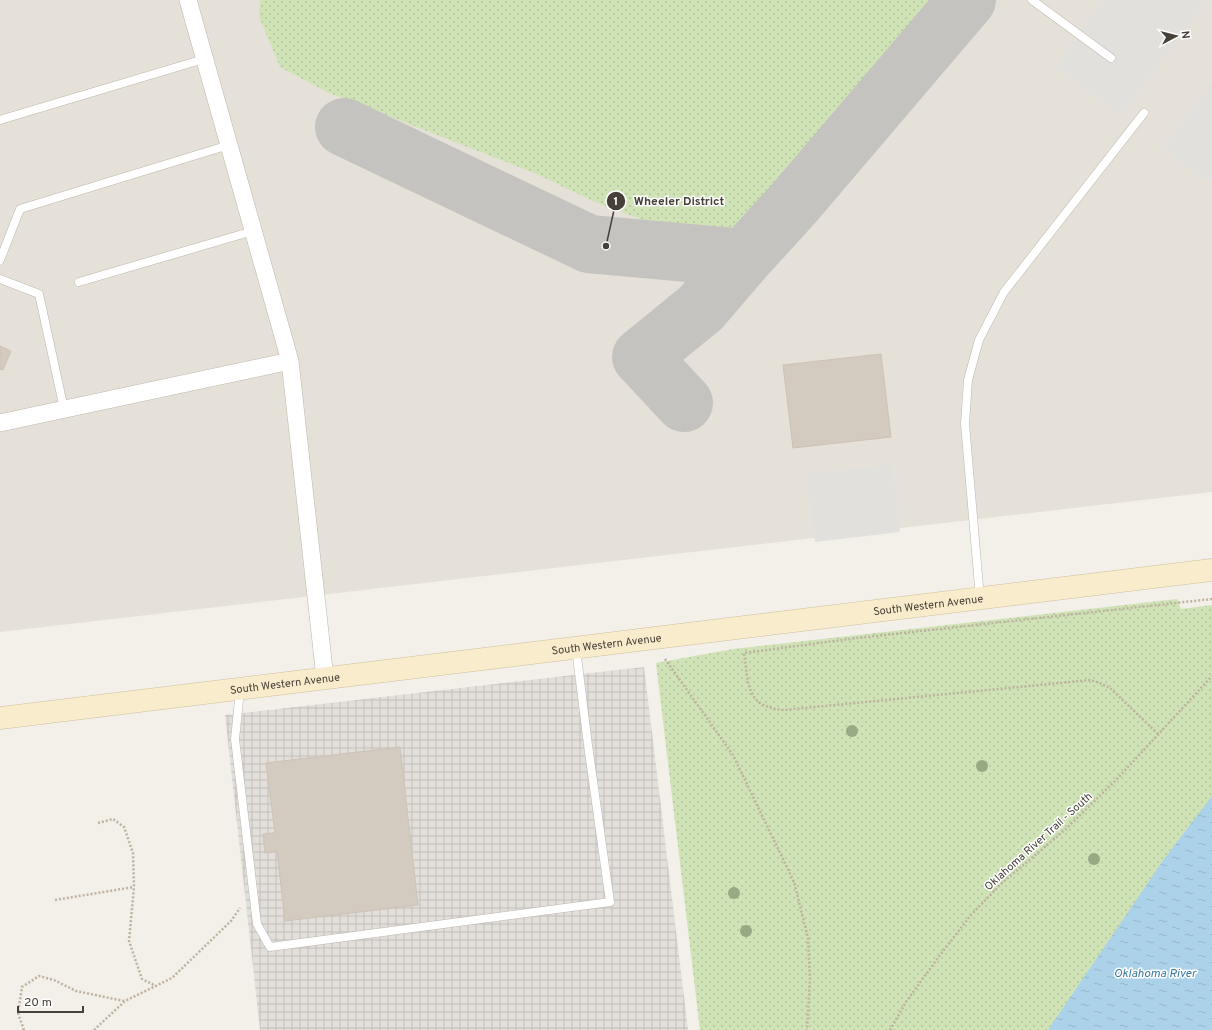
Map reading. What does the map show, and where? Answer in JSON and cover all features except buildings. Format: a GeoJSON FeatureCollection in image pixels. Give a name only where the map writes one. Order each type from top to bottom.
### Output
{"type":"FeatureCollection","features":[{"type":"Feature","properties":{"kind":"main road","name":"South Western Avenue"},"geometry":{"type":"LineString","coordinates":[[0,718],[1206,571]]}},
{"type":"Feature","properties":{"kind":"street"},"geometry":{"type":"LineString","coordinates":[[188,0],[290,361],[325,678]]}},
{"type":"Feature","properties":{"kind":"street"},"geometry":{"type":"LineString","coordinates":[[0,423],[290,361]]}},
{"type":"Feature","properties":{"kind":"lane"},"geometry":{"type":"LineString","coordinates":[[1032,0],[1111,58]]}},
{"type":"Feature","properties":{"kind":"lane"},"geometry":{"type":"LineString","coordinates":[[0,120],[204,59]]}},
{"type":"Feature","properties":{"kind":"lane"},"geometry":{"type":"LineString","coordinates":[[980,598],[965,424],[968,380],[979,340],[1004,292],[1144,113]]}},
{"type":"Feature","properties":{"kind":"lane"},"geometry":{"type":"LineString","coordinates":[[0,260],[20,209],[229,145]]}},
{"type":"Feature","properties":{"kind":"lane"},"geometry":{"type":"LineString","coordinates":[[79,282],[253,231]]}},
{"type":"Feature","properties":{"kind":"lane"},"geometry":{"type":"LineString","coordinates":[[0,279],[39,294],[64,409]]}},
{"type":"Feature","properties":{"kind":"lane"},"geometry":{"type":"LineString","coordinates":[[240,689],[235,739],[257,924],[270,947],[610,902],[576,648]]}},
{"type":"Feature","properties":{"kind":"path"},"geometry":{"type":"LineString","coordinates":[[1158,734],[1110,688],[1090,680],[774,710],[760,704],[750,691],[744,653],[857,638],[1212,599]]}},
{"type":"Feature","properties":{"kind":"path"},"geometry":{"type":"LineString","coordinates":[[651,639],[733,755],[794,882],[808,938],[810,979],[806,1030]]}},
{"type":"Feature","properties":{"kind":"path","name":"Oklahoma River Trail - South"},"geometry":{"type":"LineString","coordinates":[[890,1030],[906,1002],[940,955],[971,916],[1002,883],[1066,829],[1090,806],[1118,778],[1212,676]]}},
{"type":"Feature","properties":{"kind":"path"},"geometry":{"type":"LineString","coordinates":[[98,823],[113,819],[124,827],[133,853],[134,887],[129,941],[142,979],[156,986]]}},
{"type":"Feature","properties":{"kind":"path"},"geometry":{"type":"LineString","coordinates":[[55,900],[134,887]]}},
{"type":"Feature","properties":{"kind":"path"},"geometry":{"type":"LineString","coordinates":[[94,1030],[125,1001],[172,978],[231,921],[253,890]]}},
{"type":"Feature","properties":{"kind":"path"},"geometry":{"type":"LineString","coordinates":[[24,1030],[18,1013],[22,986],[39,976],[54,980],[76,991],[125,1001]]}},
{"type":"Feature","properties":{"kind":"shaded area"},"geometry":{"type":"Polygon","coordinates":[[[0,0],[1212,0],[1212,492],[0,632],[0,0]]]}},
{"type":"Feature","properties":{"kind":"shaded area"},"geometry":{"type":"Polygon","coordinates":[[[1102,0],[1206,0],[1121,115],[1056,67],[1102,0]]]}},
{"type":"Feature","properties":{"kind":"shaded area"},"geometry":{"type":"Polygon","coordinates":[[[1212,83],[1212,181],[1210,184],[1163,149],[1212,83]]]}},
{"type":"Feature","properties":{"kind":"shaded area"},"geometry":{"type":"Polygon","coordinates":[[[892,464],[900,532],[815,542],[807,474],[892,464]]]}},
{"type":"Feature","properties":{"kind":"shaded area"},"geometry":{"type":"Polygon","coordinates":[[[644,667],[688,1030],[260,1030],[225,715],[644,667]]]}},
{"type":"Feature","properties":{"kind":"green space"},"geometry":{"type":"Polygon","coordinates":[[[260,0],[942,0],[740,237],[712,246],[595,202],[532,172],[327,92],[280,67],[259,17],[260,0]]]}},
{"type":"Feature","properties":{"kind":"green space"},"geometry":{"type":"Polygon","coordinates":[[[1177,599],[1181,609],[1212,605],[1212,1030],[700,1030],[656,663],[733,649],[1177,599]]]}},
{"type":"Feature","properties":{"kind":"water","name":"Oklahoma River"},"geometry":{"type":"Polygon","coordinates":[[[1212,796],[1212,1030],[1048,1030],[1164,859],[1212,796]]]}},
{"type":"Feature","properties":{"kind":"taxiway"},"geometry":{"type":"LineString","coordinates":[[684,403],[641,357],[701,308],[795,202],[967,0]]}},
{"type":"Feature","properties":{"kind":"taxiway"},"geometry":{"type":"LineString","coordinates":[[344,127],[589,244],[744,258]]}},
{"type":"Feature","properties":{"kind":"place","name":"Wheeler District"},"geometry":{"type":"Point","coordinates":[606,246]}}]}
